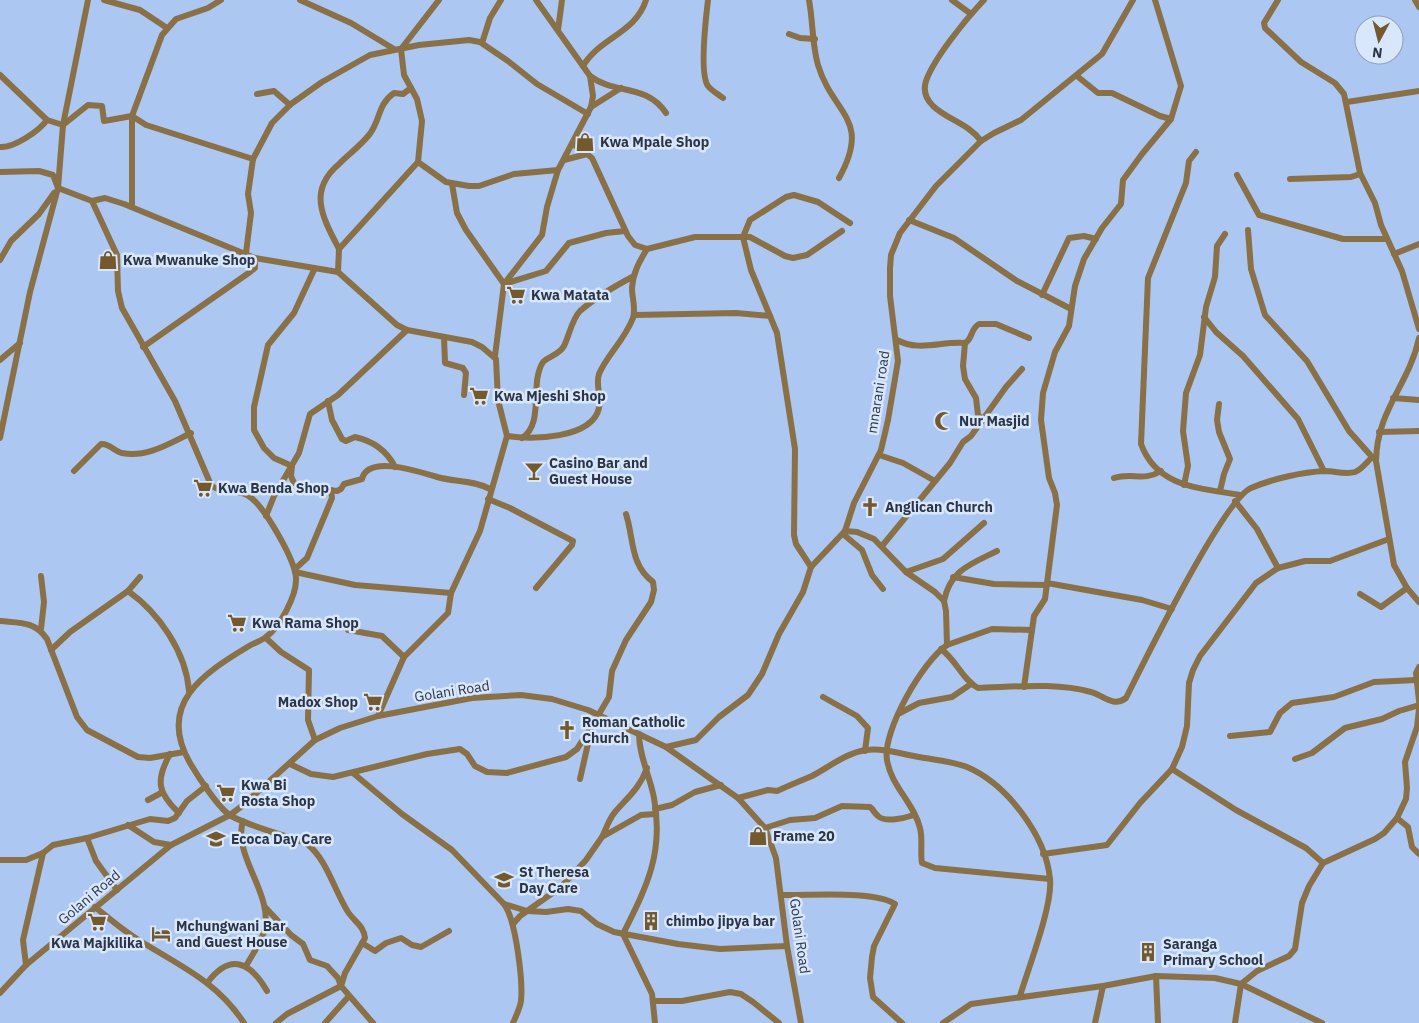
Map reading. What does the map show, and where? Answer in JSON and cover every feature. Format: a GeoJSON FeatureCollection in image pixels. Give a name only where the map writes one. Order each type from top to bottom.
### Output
{"type":"FeatureCollection","features":[{"type":"Feature","properties":{"kind":"street"},"geometry":{"type":"LineString","coordinates":[[0,438],[20,343],[58,188],[64,125],[88,0]]}},
{"type":"Feature","properties":{"kind":"street"},"geometry":{"type":"LineString","coordinates":[[104,0],[140,10],[167,28]]}},
{"type":"Feature","properties":{"kind":"street"},"geometry":{"type":"LineString","coordinates":[[132,207],[132,116],[162,35],[176,19],[208,8],[220,0]]}},
{"type":"Feature","properties":{"kind":"street"},"geometry":{"type":"LineString","coordinates":[[300,0],[351,23],[397,49],[404,75],[417,99],[422,121],[418,162],[339,249]]}},
{"type":"Feature","properties":{"kind":"street"},"geometry":{"type":"LineString","coordinates":[[397,49],[439,0]]}},
{"type":"Feature","properties":{"kind":"street"},"geometry":{"type":"LineString","coordinates":[[482,43],[490,18],[501,0]]}},
{"type":"Feature","properties":{"kind":"street"},"geometry":{"type":"LineString","coordinates":[[536,0],[590,76],[599,83],[635,90],[652,99],[666,113]]}},
{"type":"Feature","properties":{"kind":"street"},"geometry":{"type":"LineString","coordinates":[[558,30],[562,0]]}},
{"type":"Feature","properties":{"kind":"street"},"geometry":{"type":"LineString","coordinates":[[582,66],[598,48],[630,28],[646,0]]}},
{"type":"Feature","properties":{"kind":"street"},"geometry":{"type":"LineString","coordinates":[[708,0],[704,31],[704,78],[707,85],[723,98]]}},
{"type":"Feature","properties":{"kind":"street"},"geometry":{"type":"LineString","coordinates":[[809,0],[818,65],[828,88],[852,128],[851,156],[839,178]]}},
{"type":"Feature","properties":{"kind":"street"},"geometry":{"type":"LineString","coordinates":[[952,0],[970,14]]}},
{"type":"Feature","properties":{"kind":"street"},"geometry":{"type":"LineString","coordinates":[[982,141],[972,131],[934,107],[925,94],[926,82],[932,69],[970,14],[984,0]]}},
{"type":"Feature","properties":{"kind":"street","name":"mnarani road"},"geometry":{"type":"LineString","coordinates":[[666,747],[696,740],[719,717],[748,695],[762,674],[779,634],[803,592],[811,568],[844,533],[854,503],[879,455],[898,361],[897,340],[890,296],[890,268],[894,245],[909,220],[936,186],[982,141],[1021,120],[1042,100],[1077,76],[1102,54],[1133,0]]}},
{"type":"Feature","properties":{"kind":"street"},"geometry":{"type":"LineString","coordinates":[[1024,687],[1034,616],[1046,600],[1057,505],[1049,478],[1042,434],[1042,401],[1054,352],[1069,326],[1075,286],[1084,259],[1102,228],[1121,204],[1124,180],[1142,154],[1171,119],[1181,82],[1155,0]]}},
{"type":"Feature","properties":{"kind":"street"},"geometry":{"type":"LineString","coordinates":[[1278,0],[1264,23],[1265,28],[1301,62],[1340,86],[1347,102],[1360,174],[1375,203],[1387,239],[1402,272],[1419,329]]}},
{"type":"Feature","properties":{"kind":"street"},"geometry":{"type":"LineString","coordinates":[[1415,0],[1419,7]]}},
{"type":"Feature","properties":{"kind":"street"},"geometry":{"type":"LineString","coordinates":[[789,34],[800,38],[815,39]]}},
{"type":"Feature","properties":{"kind":"street"},"geometry":{"type":"LineString","coordinates":[[246,254],[251,213],[248,194],[253,159],[272,123],[290,106],[322,82],[370,55],[397,49],[469,40],[482,43],[537,84],[588,114]]}},
{"type":"Feature","properties":{"kind":"street"},"geometry":{"type":"LineString","coordinates":[[0,75],[47,120],[64,125]]}},
{"type":"Feature","properties":{"kind":"street"},"geometry":{"type":"LineString","coordinates":[[378,716],[404,657],[448,613],[451,593],[480,531],[490,489],[507,436],[498,400],[498,364],[495,356],[504,284],[542,235],[547,207],[558,170],[591,107],[593,90],[590,76]]}},
{"type":"Feature","properties":{"kind":"street"},"geometry":{"type":"LineString","coordinates":[[1077,76],[1098,93],[1112,93],[1160,116],[1171,119]]}},
{"type":"Feature","properties":{"kind":"street"},"geometry":{"type":"LineString","coordinates":[[338,272],[339,249],[321,210],[320,195],[323,180],[371,132],[384,101],[394,93],[404,94],[410,88]]}},
{"type":"Feature","properties":{"kind":"street"},"geometry":{"type":"LineString","coordinates":[[591,107],[621,88]]}},
{"type":"Feature","properties":{"kind":"street"},"geometry":{"type":"LineString","coordinates":[[257,94],[274,91],[290,106]]}},
{"type":"Feature","properties":{"kind":"street"},"geometry":{"type":"LineString","coordinates":[[1347,102],[1419,91]]}},
{"type":"Feature","properties":{"kind":"street"},"geometry":{"type":"LineString","coordinates":[[64,125],[82,109],[94,105],[102,106],[104,121],[132,116],[146,125],[253,159]]}},
{"type":"Feature","properties":{"kind":"street"},"geometry":{"type":"LineString","coordinates":[[0,147],[9,147],[18,143],[47,120]]}},
{"type":"Feature","properties":{"kind":"street"},"geometry":{"type":"LineString","coordinates":[[573,144],[588,154],[594,162],[624,231],[635,245],[648,249],[695,237],[743,237],[753,238],[785,256],[793,258],[807,255],[842,231]]}},
{"type":"Feature","properties":{"kind":"street"},"geometry":{"type":"LineString","coordinates":[[1196,152],[1189,162],[1186,183],[1154,261],[1147,286],[1148,317],[1141,444],[1149,460],[1172,482],[1240,495]]}},
{"type":"Feature","properties":{"kind":"street"},"geometry":{"type":"LineString","coordinates":[[564,160],[588,154]]}},
{"type":"Feature","properties":{"kind":"street"},"geometry":{"type":"LineString","coordinates":[[418,162],[439,179],[452,184],[478,186],[514,174],[558,170]]}},
{"type":"Feature","properties":{"kind":"street"},"geometry":{"type":"LineString","coordinates":[[0,172],[39,171],[53,175],[58,188],[92,201],[105,198],[132,207],[255,258],[314,270],[338,272],[397,325],[407,330],[472,342],[495,356]]}},
{"type":"Feature","properties":{"kind":"street"},"geometry":{"type":"LineString","coordinates":[[1290,179],[1351,177],[1360,174]]}},
{"type":"Feature","properties":{"kind":"street"},"geometry":{"type":"LineString","coordinates":[[1237,175],[1259,215],[1343,239],[1387,239]]}},
{"type":"Feature","properties":{"kind":"street"},"geometry":{"type":"LineString","coordinates":[[452,184],[457,213],[461,222],[504,284]]}},
{"type":"Feature","properties":{"kind":"street"},"geometry":{"type":"LineString","coordinates":[[0,260],[10,240],[39,214],[58,188]]}},
{"type":"Feature","properties":{"kind":"street"},"geometry":{"type":"LineString","coordinates":[[811,568],[795,541],[794,440],[781,372],[779,346],[770,316],[751,270],[743,237],[750,220],[758,213],[786,197],[794,195],[818,202],[850,223]]}},
{"type":"Feature","properties":{"kind":"street"},"geometry":{"type":"LineString","coordinates":[[92,201],[117,255],[119,299],[143,347],[175,401],[191,433],[211,484],[219,490],[247,495],[255,502],[286,549],[295,571],[296,585],[289,606],[266,638],[220,665],[189,691]]}},
{"type":"Feature","properties":{"kind":"street"},"geometry":{"type":"LineString","coordinates":[[909,220],[954,238],[1017,281],[1071,309]]}},
{"type":"Feature","properties":{"kind":"street"},"geometry":{"type":"LineString","coordinates":[[1248,230],[1251,269],[1265,315],[1307,361],[1349,431],[1374,459]]}},
{"type":"Feature","properties":{"kind":"street"},"geometry":{"type":"LineString","coordinates":[[504,284],[546,271],[569,243],[590,239],[606,233],[624,231]]}},
{"type":"Feature","properties":{"kind":"street"},"geometry":{"type":"LineString","coordinates":[[1184,485],[1188,466],[1183,431],[1185,402],[1188,384],[1200,356],[1204,317],[1214,277],[1217,246],[1225,234]]}},
{"type":"Feature","properties":{"kind":"street"},"geometry":{"type":"LineString","coordinates":[[1042,295],[1069,238],[1084,236],[1096,239]]}},
{"type":"Feature","properties":{"kind":"street"},"geometry":{"type":"LineString","coordinates":[[1394,254],[1419,244]]}},
{"type":"Feature","properties":{"kind":"street"},"geometry":{"type":"LineString","coordinates":[[507,436],[522,438],[551,437],[583,427],[596,416],[599,408],[597,381],[600,372],[621,343],[634,315],[632,287],[634,276],[637,265],[648,249]]}},
{"type":"Feature","properties":{"kind":"street"},"geometry":{"type":"LineString","coordinates":[[143,347],[250,272],[255,268],[255,258]]}},
{"type":"Feature","properties":{"kind":"street"},"geometry":{"type":"LineString","coordinates":[[292,466],[274,458],[264,448],[254,430],[254,407],[268,345],[294,313],[314,270]]}},
{"type":"Feature","properties":{"kind":"street"},"geometry":{"type":"LineString","coordinates":[[522,438],[532,427],[538,376],[543,362],[557,354],[563,347],[581,310],[595,299],[610,292],[617,284],[634,276]]}},
{"type":"Feature","properties":{"kind":"street"},"geometry":{"type":"LineString","coordinates":[[634,315],[722,313],[770,316]]}},
{"type":"Feature","properties":{"kind":"street"},"geometry":{"type":"LineString","coordinates":[[1204,317],[1216,332],[1243,356],[1298,418],[1324,471]]}},
{"type":"Feature","properties":{"kind":"street"},"geometry":{"type":"LineString","coordinates":[[983,419],[978,415],[976,398],[965,379],[963,366],[965,343],[970,338],[973,328],[979,324],[996,324],[1029,338]]}},
{"type":"Feature","properties":{"kind":"street"},"geometry":{"type":"LineString","coordinates":[[266,516],[274,496],[299,453],[308,416],[396,343],[407,330]]}},
{"type":"Feature","properties":{"kind":"street"},"geometry":{"type":"LineString","coordinates":[[444,337],[445,363],[463,368],[466,372],[464,395]]}},
{"type":"Feature","properties":{"kind":"street"},"geometry":{"type":"LineString","coordinates":[[1419,338],[1416,351],[1379,432],[1374,459],[1385,501],[1394,565],[1407,588],[1419,602]]}},
{"type":"Feature","properties":{"kind":"street"},"geometry":{"type":"LineString","coordinates":[[897,340],[912,346],[953,342],[965,343]]}},
{"type":"Feature","properties":{"kind":"street"},"geometry":{"type":"LineString","coordinates":[[0,360],[20,343]]}},
{"type":"Feature","properties":{"kind":"street"},"geometry":{"type":"LineString","coordinates":[[882,546],[935,481],[1006,386],[1022,369]]}},
{"type":"Feature","properties":{"kind":"street"},"geometry":{"type":"LineString","coordinates":[[1393,398],[1419,400]]}},
{"type":"Feature","properties":{"kind":"street"},"geometry":{"type":"LineString","coordinates":[[328,401],[332,420],[343,440],[355,437],[368,441],[388,454],[395,467]]}},
{"type":"Feature","properties":{"kind":"street"},"geometry":{"type":"LineString","coordinates":[[1219,404],[1218,432],[1230,459],[1220,492]]}},
{"type":"Feature","properties":{"kind":"street"},"geometry":{"type":"LineString","coordinates":[[1379,432],[1419,430]]}},
{"type":"Feature","properties":{"kind":"street"},"geometry":{"type":"LineString","coordinates":[[74,471],[101,444],[107,444],[120,452],[142,453],[152,451],[191,433]]}},
{"type":"Feature","properties":{"kind":"street"},"geometry":{"type":"LineString","coordinates":[[879,455],[903,463],[935,481]]}},
{"type":"Feature","properties":{"kind":"street"},"geometry":{"type":"LineString","coordinates":[[940,649],[953,658],[971,684],[978,688],[1074,689],[1090,692],[1112,702],[1122,701],[1126,698],[1172,609],[1240,495],[1261,484],[1324,471],[1350,473],[1374,459]]}},
{"type":"Feature","properties":{"kind":"street"},"geometry":{"type":"LineString","coordinates":[[292,466],[291,476],[294,483],[303,487],[340,490],[344,484],[362,479],[364,473],[370,469],[395,467],[469,482],[490,489]]}},
{"type":"Feature","properties":{"kind":"street"},"geometry":{"type":"LineString","coordinates":[[1114,478],[1128,475],[1147,478],[1161,471]]}},
{"type":"Feature","properties":{"kind":"street"},"geometry":{"type":"LineString","coordinates":[[295,571],[306,558],[332,498],[331,490]]}},
{"type":"Feature","properties":{"kind":"street"},"geometry":{"type":"LineString","coordinates":[[488,499],[510,508],[573,541],[572,545],[536,588]]}},
{"type":"Feature","properties":{"kind":"street"},"geometry":{"type":"LineString","coordinates":[[1236,501],[1256,529],[1278,568]]}},
{"type":"Feature","properties":{"kind":"street"},"geometry":{"type":"LineString","coordinates":[[290,764],[324,777],[344,776],[427,754],[460,750],[467,754],[476,766],[487,772],[507,773],[566,757],[577,749],[598,715],[604,710],[609,697],[612,671],[619,654],[634,627],[644,615],[654,590],[653,582],[642,574],[637,566],[626,514]]}},
{"type":"Feature","properties":{"kind":"street"},"geometry":{"type":"LineString","coordinates":[[906,572],[943,559],[984,523]]}},
{"type":"Feature","properties":{"kind":"street"},"geometry":{"type":"LineString","coordinates":[[844,533],[865,535],[882,546],[906,572],[935,592],[944,602]]}},
{"type":"Feature","properties":{"kind":"street"},"geometry":{"type":"LineString","coordinates":[[844,533],[862,550],[872,575],[883,589]]}},
{"type":"Feature","properties":{"kind":"street"},"geometry":{"type":"LineString","coordinates":[[1043,854],[1107,845],[1140,803],[1172,769],[1182,747],[1187,726],[1189,683],[1200,656],[1256,583],[1278,568],[1305,561],[1330,561],[1389,539]]}},
{"type":"Feature","properties":{"kind":"street"},"geometry":{"type":"LineString","coordinates":[[947,644],[944,602],[947,587],[953,577],[971,563],[997,551]]}},
{"type":"Feature","properties":{"kind":"street"},"geometry":{"type":"LineString","coordinates":[[295,571],[355,585],[451,593]]}},
{"type":"Feature","properties":{"kind":"street"},"geometry":{"type":"LineString","coordinates":[[41,576],[44,602],[41,629],[77,717],[87,730],[138,757],[150,758],[184,752]]}},
{"type":"Feature","properties":{"kind":"street"},"geometry":{"type":"LineString","coordinates":[[51,650],[70,632],[128,591],[140,577]]}},
{"type":"Feature","properties":{"kind":"street"},"geometry":{"type":"LineString","coordinates":[[953,577],[994,584],[1047,584],[1142,600],[1172,609]]}},
{"type":"Feature","properties":{"kind":"street"},"geometry":{"type":"LineString","coordinates":[[1360,594],[1381,607],[1407,588]]}},
{"type":"Feature","properties":{"kind":"street"},"geometry":{"type":"LineString","coordinates":[[128,591],[143,602],[180,654],[188,676],[189,691],[178,717],[184,752],[206,786],[230,815],[306,843],[317,851],[349,914],[363,929],[365,938],[344,973],[341,986],[287,1014],[276,1023]]}},
{"type":"Feature","properties":{"kind":"street"},"geometry":{"type":"LineString","coordinates":[[0,622],[32,625],[41,629]]}},
{"type":"Feature","properties":{"kind":"street"},"geometry":{"type":"LineString","coordinates":[[1032,630],[992,628],[947,644],[940,649],[915,682],[887,741],[886,750],[890,776],[920,828],[921,856],[925,866],[1050,879]]}},
{"type":"Feature","properties":{"kind":"street"},"geometry":{"type":"LineString","coordinates":[[348,630],[382,636],[404,657]]}},
{"type":"Feature","properties":{"kind":"street"},"geometry":{"type":"LineString","coordinates":[[266,638],[281,652],[309,670],[308,720],[315,740]]}},
{"type":"Feature","properties":{"kind":"street"},"geometry":{"type":"LineString","coordinates":[[1419,667],[1416,680],[1419,701]]}},
{"type":"Feature","properties":{"kind":"street"},"geometry":{"type":"LineString","coordinates":[[1230,736],[1270,732],[1280,714],[1292,703],[1334,697],[1374,682],[1416,680]]}},
{"type":"Feature","properties":{"kind":"street"},"geometry":{"type":"LineString","coordinates":[[900,713],[919,703],[952,697],[971,684]]}},
{"type":"Feature","properties":{"kind":"street","name":"Golani Road"},"geometry":{"type":"LineString","coordinates":[[0,993],[26,965],[172,845],[230,815],[315,740],[340,728],[378,716],[472,698],[521,695],[552,699],[598,715],[666,747],[738,798],[765,828],[776,858],[787,946],[801,1023]]}},
{"type":"Feature","properties":{"kind":"street"},"geometry":{"type":"LineString","coordinates":[[823,697],[863,721],[868,728],[865,750]]}},
{"type":"Feature","properties":{"kind":"street"},"geometry":{"type":"LineString","coordinates":[[1235,1023],[1241,984],[1257,971],[1289,956],[1295,949],[1302,903],[1309,886],[1323,863],[1375,839],[1384,833],[1397,818],[1406,798],[1407,788],[1404,762],[1416,735],[1419,707],[1399,711],[1382,719],[1345,728],[1312,753],[1295,759]]}},
{"type":"Feature","properties":{"kind":"street"},"geometry":{"type":"LineString","coordinates":[[580,779],[592,726]]}},
{"type":"Feature","properties":{"kind":"street"},"geometry":{"type":"LineString","coordinates":[[623,934],[643,895],[655,860],[657,839],[655,811],[647,768],[640,750],[639,734]]}},
{"type":"Feature","properties":{"kind":"street"},"geometry":{"type":"LineString","coordinates":[[738,798],[768,790],[777,791],[842,759],[865,750],[886,750],[943,760],[967,768],[986,778],[1016,805],[1043,854],[1050,879],[1040,933],[1020,996]]}},
{"type":"Feature","properties":{"kind":"street"},"geometry":{"type":"LineString","coordinates":[[170,754],[161,774],[161,793],[165,800],[179,813]]}},
{"type":"Feature","properties":{"kind":"street"},"geometry":{"type":"LineString","coordinates":[[513,924],[527,911],[560,887],[586,860],[602,837],[614,812],[630,798],[642,782],[647,768]]}},
{"type":"Feature","properties":{"kind":"street"},"geometry":{"type":"LineString","coordinates":[[1172,769],[1236,810],[1306,848],[1323,863]]}},
{"type":"Feature","properties":{"kind":"street"},"geometry":{"type":"LineString","coordinates":[[353,773],[402,814],[452,850],[504,904],[513,924],[522,991],[521,1004],[513,1023]]}},
{"type":"Feature","properties":{"kind":"street"},"geometry":{"type":"LineString","coordinates":[[602,837],[641,815],[672,804],[695,792],[721,785]]}},
{"type":"Feature","properties":{"kind":"street"},"geometry":{"type":"LineString","coordinates":[[0,860],[26,860],[43,853],[54,845],[87,838],[150,819],[168,821],[179,813],[187,801],[206,786]]}},
{"type":"Feature","properties":{"kind":"street"},"geometry":{"type":"LineString","coordinates":[[148,800],[161,793]]}},
{"type":"Feature","properties":{"kind":"street"},"geometry":{"type":"LineString","coordinates":[[765,828],[790,820],[815,818],[842,806],[870,807],[878,817],[884,818],[901,818],[914,815]]}},
{"type":"Feature","properties":{"kind":"street"},"geometry":{"type":"LineString","coordinates":[[1397,818],[1408,827],[1412,847],[1419,854]]}},
{"type":"Feature","properties":{"kind":"street"},"geometry":{"type":"LineString","coordinates":[[244,821],[241,828],[242,841],[265,907],[264,932],[246,966]]}},
{"type":"Feature","properties":{"kind":"street"},"geometry":{"type":"LineString","coordinates":[[128,825],[154,842],[172,845]]}},
{"type":"Feature","properties":{"kind":"street"},"geometry":{"type":"LineString","coordinates":[[87,838],[96,861],[117,890]]}},
{"type":"Feature","properties":{"kind":"street"},"geometry":{"type":"LineString","coordinates":[[26,965],[24,940],[43,853]]}},
{"type":"Feature","properties":{"kind":"street"},"geometry":{"type":"LineString","coordinates":[[782,895],[863,896],[882,898],[895,904],[874,946],[870,978],[873,997],[902,1023]]}},
{"type":"Feature","properties":{"kind":"street"},"geometry":{"type":"LineString","coordinates":[[504,904],[527,911],[546,912],[568,909],[581,911],[597,924],[623,934],[720,949],[787,946]]}},
{"type":"Feature","properties":{"kind":"street"},"geometry":{"type":"LineString","coordinates":[[95,907],[134,937],[208,982],[237,1012],[244,1023]]}},
{"type":"Feature","properties":{"kind":"street"},"geometry":{"type":"LineString","coordinates":[[265,907],[277,918],[285,930],[303,944],[310,960],[327,966],[338,978],[348,996],[373,1023]]}},
{"type":"Feature","properties":{"kind":"street"},"geometry":{"type":"LineString","coordinates":[[362,943],[375,951],[386,943],[401,938],[412,945],[421,947],[449,931]]}},
{"type":"Feature","properties":{"kind":"street"},"geometry":{"type":"LineString","coordinates":[[623,934],[653,1001],[655,1023]]}},
{"type":"Feature","properties":{"kind":"street"},"geometry":{"type":"LineString","coordinates":[[208,982],[222,967],[230,964],[246,966],[258,977],[267,991]]}},
{"type":"Feature","properties":{"kind":"street"},"geometry":{"type":"LineString","coordinates":[[1156,976],[1158,1023]]}},
{"type":"Feature","properties":{"kind":"street"},"geometry":{"type":"LineString","coordinates":[[943,1023],[971,1004],[1103,986],[1156,976],[1215,978],[1241,984],[1322,1023]]}},
{"type":"Feature","properties":{"kind":"street"},"geometry":{"type":"LineString","coordinates":[[1095,1023],[1103,986]]}},
{"type":"Feature","properties":{"kind":"street"},"geometry":{"type":"LineString","coordinates":[[653,1001],[682,1001],[730,992],[741,994],[779,1023]]}},
{"type":"Feature","properties":{"kind":"street"},"geometry":{"type":"LineString","coordinates":[[324,1023],[348,996]]}},
{"type":"Feature","properties":{"kind":"place","name":"Kwa Mpale Shop"},"geometry":{"type":"Point","coordinates":[585,142]}},
{"type":"Feature","properties":{"kind":"place","name":"Kwa Mwanuke Shop"},"geometry":{"type":"Point","coordinates":[108,260]}},
{"type":"Feature","properties":{"kind":"place","name":"Kwa Matata"},"geometry":{"type":"Point","coordinates":[516,295]}},
{"type":"Feature","properties":{"kind":"place","name":"Kwa Mjeshi Shop"},"geometry":{"type":"Point","coordinates":[479,396]}},
{"type":"Feature","properties":{"kind":"place","name":"Nur Masjid"},"geometry":{"type":"Point","coordinates":[944,421]}},
{"type":"Feature","properties":{"kind":"place","name":"Casino Bar and Guest House"},"geometry":{"type":"Point","coordinates":[534,471]}},
{"type":"Feature","properties":{"kind":"place","name":"Kwa Benda Shop"},"geometry":{"type":"Point","coordinates":[203,488]}},
{"type":"Feature","properties":{"kind":"place","name":"Anglican Church"},"geometry":{"type":"Point","coordinates":[870,507]}},
{"type":"Feature","properties":{"kind":"place","name":"Kwa Rama Shop"},"geometry":{"type":"Point","coordinates":[237,623]}},
{"type":"Feature","properties":{"kind":"place","name":"Madox Shop"},"geometry":{"type":"Point","coordinates":[373,702]}},
{"type":"Feature","properties":{"kind":"place","name":"Roman Catholic Church"},"geometry":{"type":"Point","coordinates":[567,730]}},
{"type":"Feature","properties":{"kind":"place","name":"Kwa Bi Rosta Shop"},"geometry":{"type":"Point","coordinates":[226,793]}},
{"type":"Feature","properties":{"kind":"place","name":"Frame 20"},"geometry":{"type":"Point","coordinates":[758,836]}},
{"type":"Feature","properties":{"kind":"place","name":"Ecoca Day Care"},"geometry":{"type":"Point","coordinates":[216,839]}},
{"type":"Feature","properties":{"kind":"place","name":"St Theresa Day Care"},"geometry":{"type":"Point","coordinates":[504,880]}},
{"type":"Feature","properties":{"kind":"place","name":"chimbo jipya bar"},"geometry":{"type":"Point","coordinates":[651,921]}},
{"type":"Feature","properties":{"kind":"place","name":"Kwa Majkilika"},"geometry":{"type":"Point","coordinates":[97,922]}},
{"type":"Feature","properties":{"kind":"place","name":"Mchungwani Bar and Guest House"},"geometry":{"type":"Point","coordinates":[161,934]}},
{"type":"Feature","properties":{"kind":"place","name":"Saranga Primary School"},"geometry":{"type":"Point","coordinates":[1148,952]}}]}
